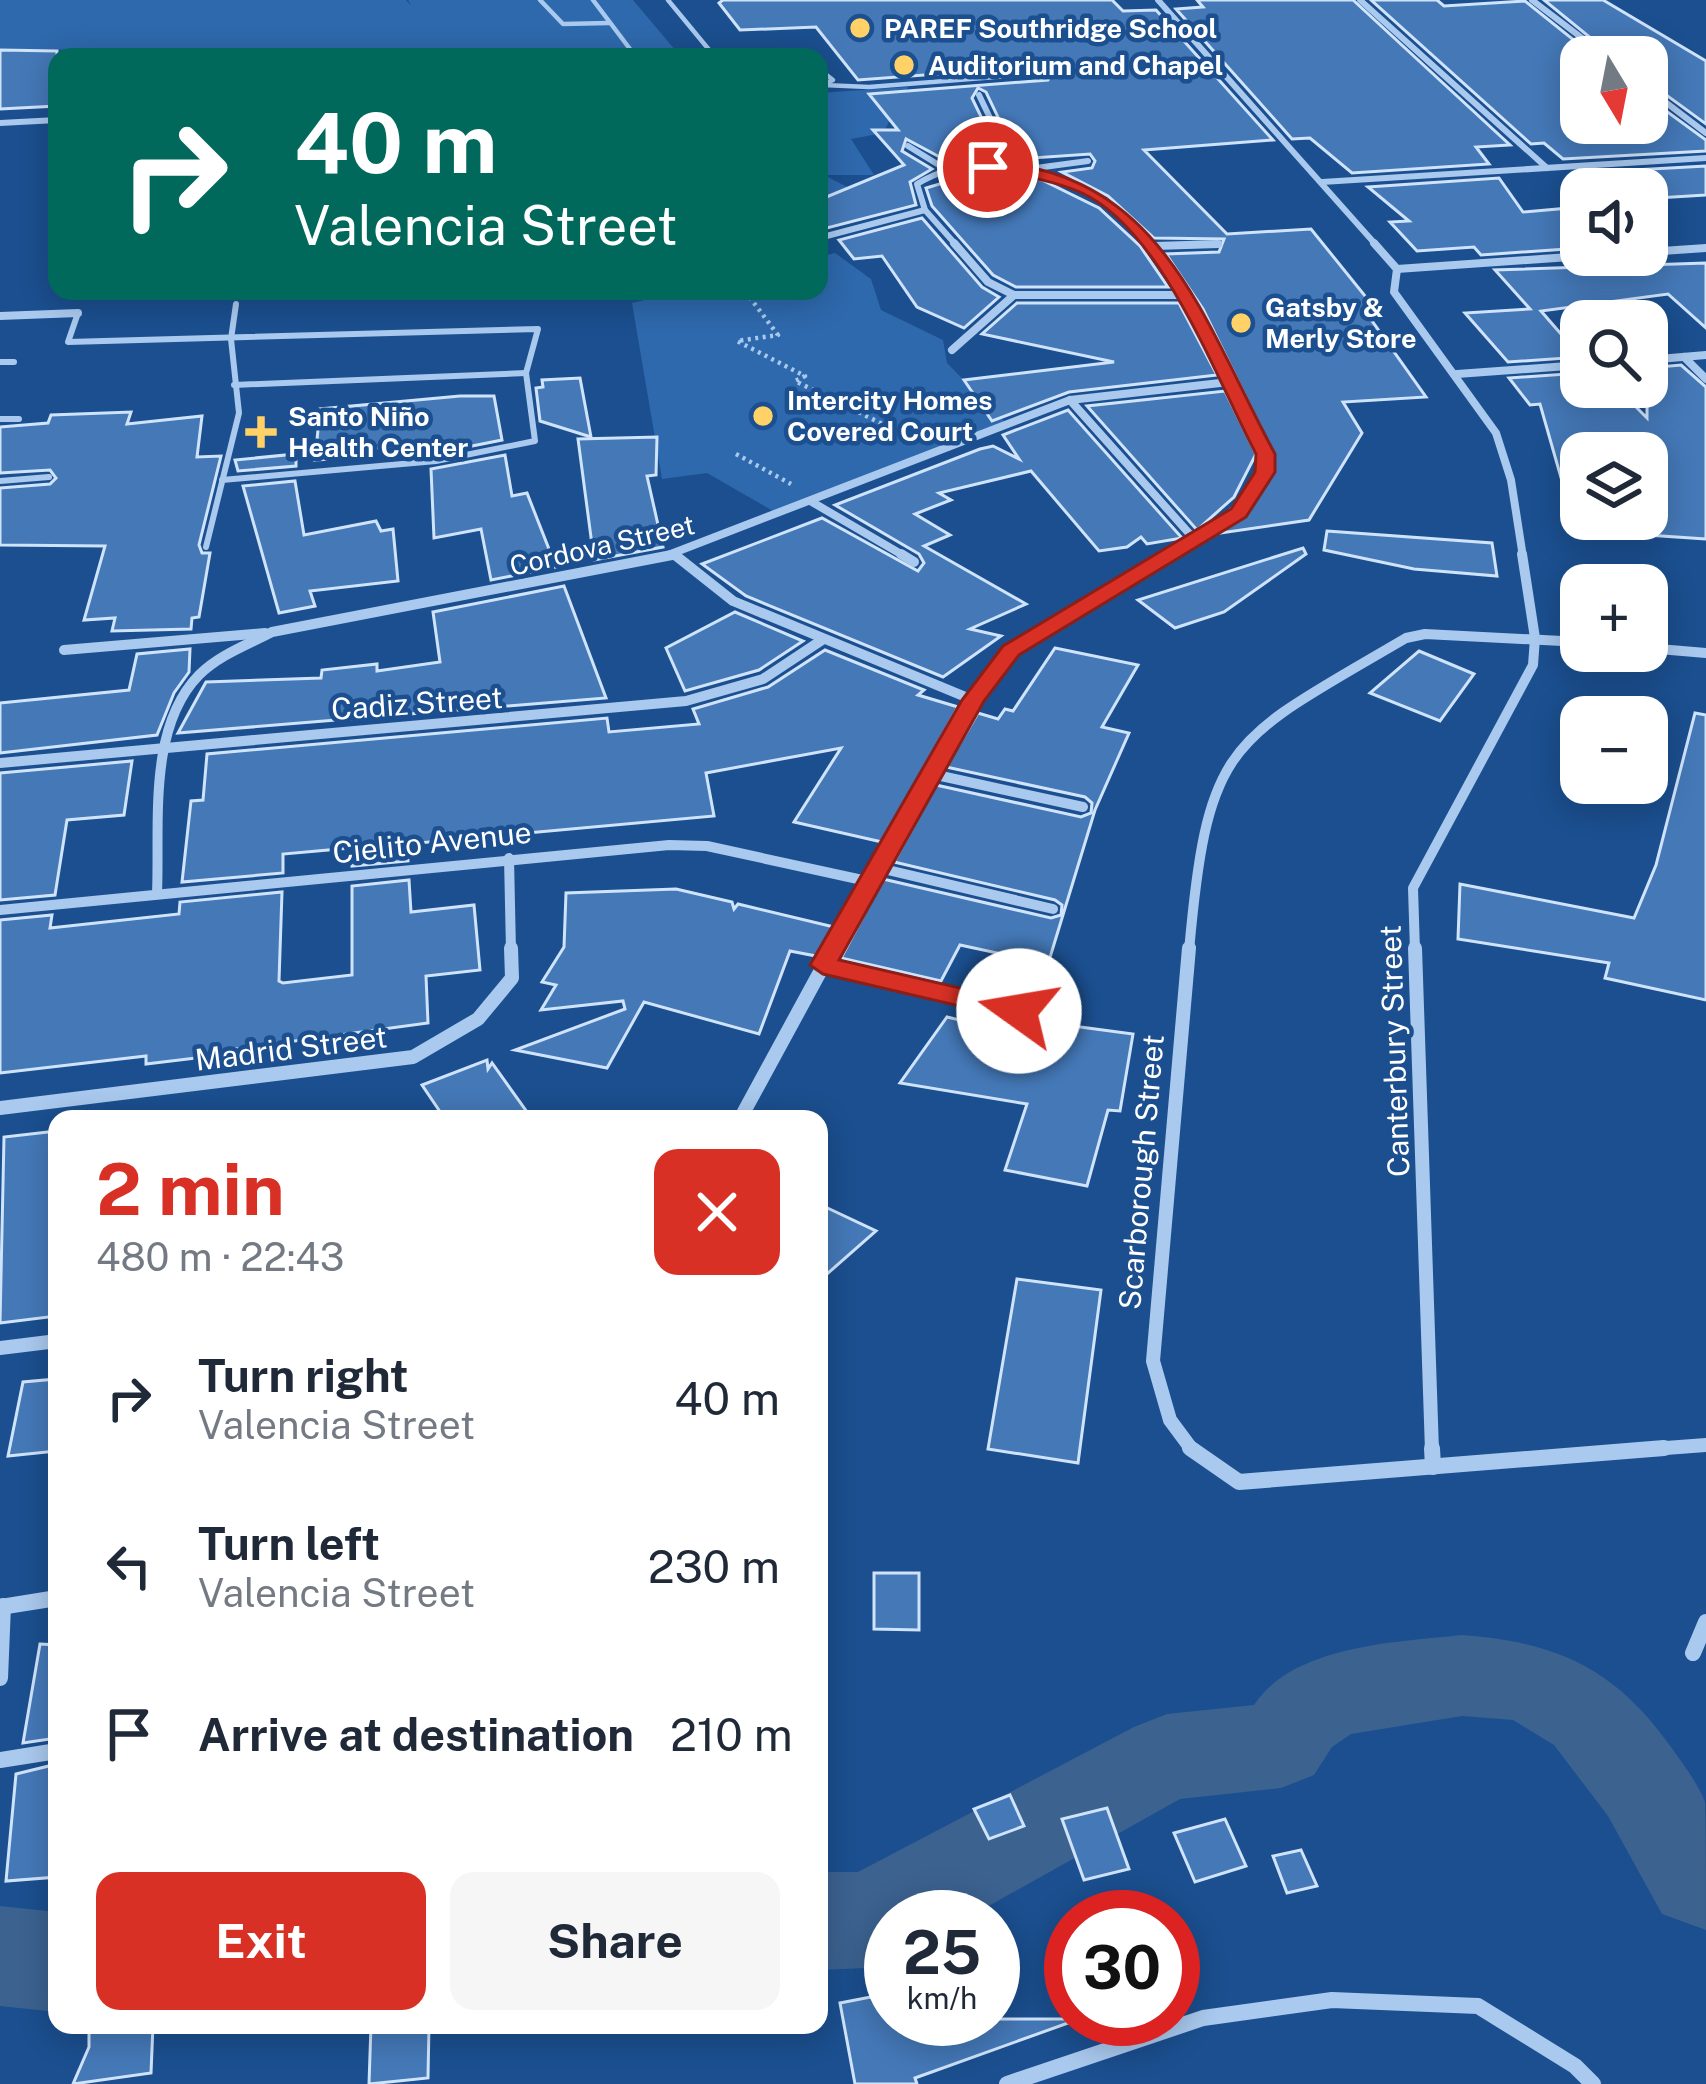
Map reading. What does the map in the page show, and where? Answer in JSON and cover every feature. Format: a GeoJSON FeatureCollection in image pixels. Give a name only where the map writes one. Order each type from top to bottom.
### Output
{"type":"FeatureCollection","features":[{"type":"Feature","properties":{"kind":"street","name":"Canterbury Street"},"geometry":{"type":"LineString","coordinates":[[1158,0],[1397,268],[1394,292],[1496,434],[1511,480],[1535,638],[1533,665],[1413,888],[1433,1467]]}},
{"type":"Feature","properties":{"kind":"street"},"geometry":{"type":"LineString","coordinates":[[1360,0],[1547,168]]}},
{"type":"Feature","properties":{"kind":"street"},"geometry":{"type":"LineString","coordinates":[[1532,0],[1579,36]]}},
{"type":"Feature","properties":{"kind":"street"},"geometry":{"type":"LineString","coordinates":[[979,95],[1013,166]]}},
{"type":"Feature","properties":{"kind":"street"},"geometry":{"type":"LineString","coordinates":[[1668,104],[1706,133]]}},
{"type":"Feature","properties":{"kind":"street"},"geometry":{"type":"LineString","coordinates":[[0,122],[48,120]]}},
{"type":"Feature","properties":{"kind":"street"},"geometry":{"type":"LineString","coordinates":[[908,146],[947,170]]}},
{"type":"Feature","properties":{"kind":"street"},"geometry":{"type":"LineString","coordinates":[[1322,182],[1706,158]]}},
{"type":"Feature","properties":{"kind":"street"},"geometry":{"type":"LineString","coordinates":[[1029,169],[1088,160]]}},
{"type":"Feature","properties":{"kind":"street"},"geometry":{"type":"LineString","coordinates":[[745,1110],[875,867],[974,700],[1011,650],[1239,513],[1265,472],[1265,454],[1184,296],[1155,247],[1092,192],[1013,166],[947,170],[917,184],[925,210],[988,282],[1014,295],[1184,296]]}},
{"type":"Feature","properties":{"kind":"street"},"geometry":{"type":"LineString","coordinates":[[828,236],[925,210]]}},
{"type":"Feature","properties":{"kind":"street"},"geometry":{"type":"LineString","coordinates":[[1155,247],[1218,244]]}},
{"type":"Feature","properties":{"kind":"street"},"geometry":{"type":"LineString","coordinates":[[1668,251],[1706,248]]}},
{"type":"Feature","properties":{"kind":"street"},"geometry":{"type":"LineString","coordinates":[[1397,268],[1560,257]]}},
{"type":"Feature","properties":{"kind":"street"},"geometry":{"type":"LineString","coordinates":[[952,350],[1014,295]]}},
{"type":"Feature","properties":{"kind":"street"},"geometry":{"type":"LineString","coordinates":[[0,316],[79,314]]}},
{"type":"Feature","properties":{"kind":"street"},"geometry":{"type":"LineString","coordinates":[[1668,358],[1706,355]]}},
{"type":"Feature","properties":{"kind":"street"},"geometry":{"type":"LineString","coordinates":[[1684,357],[1706,379]]}},
{"type":"Feature","properties":{"kind":"street"},"geometry":{"type":"LineString","coordinates":[[1457,374],[1560,367]]}},
{"type":"Feature","properties":{"kind":"street","name":"Cordova Street"},"geometry":{"type":"LineString","coordinates":[[158,893],[173,718],[194,681],[213,664],[272,632],[675,555],[1070,400],[1103,392],[1229,382]]}},
{"type":"Feature","properties":{"kind":"street"},"geometry":{"type":"LineString","coordinates":[[1070,400],[1195,540]]}},
{"type":"Feature","properties":{"kind":"street"},"geometry":{"type":"LineString","coordinates":[[815,501],[914,562]]}},
{"type":"Feature","properties":{"kind":"street"},"geometry":{"type":"LineString","coordinates":[[675,555],[733,601],[974,700]]}},
{"type":"Feature","properties":{"kind":"street"},"geometry":{"type":"LineString","coordinates":[[64,650],[272,632]]}},
{"type":"Feature","properties":{"kind":"street","name":"Scarborough Street"},"geometry":{"type":"LineString","coordinates":[[1560,640],[1406,638],[1256,731],[1229,760],[1210,803],[1197,859],[1153,1361],[1162,1408],[1175,1434],[1203,1464],[1239,1482],[1706,1445]]}},
{"type":"Feature","properties":{"kind":"street","name":"Cadiz Street"},"geometry":{"type":"LineString","coordinates":[[0,763],[686,701],[763,679],[823,640]]}},
{"type":"Feature","properties":{"kind":"street"},"geometry":{"type":"LineString","coordinates":[[1668,649],[1706,652]]}},
{"type":"Feature","properties":{"kind":"street"},"geometry":{"type":"LineString","coordinates":[[932,774],[1083,807]]}},
{"type":"Feature","properties":{"kind":"street","name":"Cielito Avenue"},"geometry":{"type":"LineString","coordinates":[[0,910],[509,858],[706,846],[867,881]]}},
{"type":"Feature","properties":{"kind":"street","name":"Madrid Street"},"geometry":{"type":"LineString","coordinates":[[0,1108],[413,1057],[478,1019],[512,978],[509,858]]}},
{"type":"Feature","properties":{"kind":"street"},"geometry":{"type":"LineString","coordinates":[[875,867],[1053,909]]}},
{"type":"Feature","properties":{"kind":"street"},"geometry":{"type":"LineString","coordinates":[[823,965],[1019,1011]]}},
{"type":"Feature","properties":{"kind":"street"},"geometry":{"type":"LineString","coordinates":[[0,1348],[48,1342]]}},
{"type":"Feature","properties":{"kind":"street"},"geometry":{"type":"LineString","coordinates":[[0,1678],[2,1606],[48,1599]]}},
{"type":"Feature","properties":{"kind":"street"},"geometry":{"type":"LineString","coordinates":[[1693,1653],[1706,1622]]}},
{"type":"Feature","properties":{"kind":"street"},"geometry":{"type":"LineString","coordinates":[[0,1760],[48,1752]]}},
{"type":"Feature","properties":{"kind":"street"},"geometry":{"type":"LineString","coordinates":[[1006,2084],[1203,2018],[1332,2000],[1478,2006],[1574,2066],[1593,2084]]}},
{"type":"Feature","properties":{"kind":"lane"},"geometry":{"type":"LineString","coordinates":[[540,0],[562,24],[609,23]]}},
{"type":"Feature","properties":{"kind":"lane"},"geometry":{"type":"LineString","coordinates":[[592,0],[629,48]]}},
{"type":"Feature","properties":{"kind":"lane"},"geometry":{"type":"LineString","coordinates":[[668,0],[708,48]]}},
{"type":"Feature","properties":{"kind":"lane"},"geometry":{"type":"LineString","coordinates":[[828,85],[869,87],[1047,73]]}},
{"type":"Feature","properties":{"kind":"lane"},"geometry":{"type":"LineString","coordinates":[[206,547],[239,413],[231,339],[236,304]]}},
{"type":"Feature","properties":{"kind":"lane"},"geometry":{"type":"LineString","coordinates":[[79,314],[68,342],[538,329],[526,373],[535,441],[436,461],[222,480]]}},
{"type":"Feature","properties":{"kind":"lane"},"geometry":{"type":"LineString","coordinates":[[0,362],[14,362]]}},
{"type":"Feature","properties":{"kind":"lane"},"geometry":{"type":"LineString","coordinates":[[234,385],[526,373]]}},
{"type":"Feature","properties":{"kind":"lane"},"geometry":{"type":"LineString","coordinates":[[0,419],[20,419]]}},
{"type":"Feature","properties":{"kind":"lane"},"geometry":{"type":"LineString","coordinates":[[0,481],[49,477]]}},
{"type":"Feature","properties":{"kind":"path"},"geometry":{"type":"LineString","coordinates":[[752,300],[778,335],[737,341],[805,376],[795,381],[908,437],[920,432],[949,448]]}},
{"type":"Feature","properties":{"kind":"path"},"geometry":{"type":"LineString","coordinates":[[736,454],[815,501]]}},
{"type":"Feature","properties":{"kind":"shaded area"},"geometry":{"type":"Polygon","coordinates":[[[0,0],[406,0],[411,5],[408,0],[633,0],[673,48],[48,48],[0,49],[0,0]]]}},
{"type":"Feature","properties":{"kind":"shaded area"},"geometry":{"type":"Polygon","coordinates":[[[908,87],[883,133],[851,139],[874,175],[828,175],[828,92],[908,87]]]}},
{"type":"Feature","properties":{"kind":"shaded area"},"geometry":{"type":"Polygon","coordinates":[[[828,177],[859,193],[828,200],[828,177]]]}},
{"type":"Feature","properties":{"kind":"shaded area"},"geometry":{"type":"Polygon","coordinates":[[[835,253],[871,279],[881,310],[943,340],[947,363],[1006,423],[773,511],[707,473],[662,479],[632,303],[828,300],[828,255],[835,253]]]}},
{"type":"Feature","properties":{"kind":"building"},"geometry":{"type":"Polygon","coordinates":[[[1112,0],[1123,11],[1156,10],[1273,140],[1144,150],[1227,234],[1311,229],[1382,317],[1370,318],[1426,397],[1343,402],[1362,433],[1309,520],[1221,533],[1257,493],[1273,453],[1203,309],[1166,254],[1219,252],[1224,239],[1154,238],[1108,196],[1062,172],[1092,168],[1095,161],[1090,154],[1018,159],[986,92],[978,88],[972,98],[1001,158],[949,162],[906,139],[902,151],[932,169],[910,182],[916,205],[828,228],[828,196],[904,165],[873,130],[898,130],[869,94],[1048,80],[1053,70],[1046,66],[858,80],[816,27],[740,30],[719,3],[1112,0]]]}},
{"type":"Feature","properties":{"kind":"building"},"geometry":{"type":"Polygon","coordinates":[[[1197,0],[1353,0],[1510,145],[1476,147],[1489,164],[1352,173],[1310,138],[1292,139],[1176,9],[1203,7],[1197,0]]]}},
{"type":"Feature","properties":{"kind":"building"},"geometry":{"type":"Polygon","coordinates":[[[1371,0],[1437,0],[1444,6],[1525,1],[1569,36],[1560,36],[1560,144],[1668,144],[1668,112],[1706,140],[1706,151],[1563,159],[1544,143],[1531,144],[1371,0]]]}},
{"type":"Feature","properties":{"kind":"building"},"geometry":{"type":"Polygon","coordinates":[[[1544,0],[1603,0],[1664,36],[1588,36],[1544,0]]]}},
{"type":"Feature","properties":{"kind":"building"},"geometry":{"type":"Polygon","coordinates":[[[1668,38],[1706,61],[1706,124],[1668,96],[1668,38]]]}},
{"type":"Feature","properties":{"kind":"building"},"geometry":{"type":"Polygon","coordinates":[[[0,50],[48,51],[48,106],[0,109],[0,50]]]}},
{"type":"Feature","properties":{"kind":"building"},"geometry":{"type":"Polygon","coordinates":[[[1706,166],[1706,195],[1668,197],[1668,168],[1706,166]]]}},
{"type":"Feature","properties":{"kind":"building"},"geometry":{"type":"Polygon","coordinates":[[[980,172],[1042,180],[1099,208],[1140,246],[1168,287],[1016,287],[993,275],[932,206],[926,188],[980,172]]]}},
{"type":"Feature","properties":{"kind":"building"},"geometry":{"type":"Polygon","coordinates":[[[1499,178],[1523,212],[1560,209],[1560,249],[1481,255],[1474,247],[1417,251],[1390,222],[1409,221],[1368,187],[1499,178]]]}},
{"type":"Feature","properties":{"kind":"building"},"geometry":{"type":"Polygon","coordinates":[[[922,218],[982,287],[999,297],[964,328],[917,307],[882,256],[854,259],[839,240],[922,218]]]}},
{"type":"Feature","properties":{"kind":"building"},"geometry":{"type":"Polygon","coordinates":[[[1706,263],[1706,328],[1668,294],[1560,300],[1560,308],[1541,311],[1560,333],[1560,358],[1508,362],[1465,313],[1530,309],[1495,270],[1560,268],[1560,276],[1668,276],[1668,264],[1706,263]]]}},
{"type":"Feature","properties":{"kind":"building"},"geometry":{"type":"Polygon","coordinates":[[[1017,303],[1179,303],[1217,375],[1069,392],[992,421],[964,380],[1114,362],[982,334],[1017,303]]]}},
{"type":"Feature","properties":{"kind":"building"},"geometry":{"type":"Polygon","coordinates":[[[1681,365],[1706,387],[1706,539],[1668,536],[1668,432],[1560,432],[1560,474],[1540,404],[1530,405],[1509,378],[1560,374],[1560,408],[1637,408],[1647,418],[1647,408],[1668,408],[1668,366],[1681,365]]]}},
{"type":"Feature","properties":{"kind":"building"},"geometry":{"type":"Polygon","coordinates":[[[580,378],[591,437],[540,421],[536,388],[543,387],[542,380],[580,378]]]}},
{"type":"Feature","properties":{"kind":"building"},"geometry":{"type":"Polygon","coordinates":[[[1225,391],[1256,454],[1234,497],[1197,530],[1087,406],[1225,391]]]}},
{"type":"Feature","properties":{"kind":"building"},"geometry":{"type":"Polygon","coordinates":[[[494,396],[502,440],[437,453],[440,443],[354,450],[354,457],[315,460],[320,409],[494,396]]]}},
{"type":"Feature","properties":{"kind":"building"},"geometry":{"type":"Polygon","coordinates":[[[1068,410],[1182,538],[1147,544],[1141,537],[1127,547],[1099,551],[1031,471],[939,493],[951,500],[915,514],[950,535],[924,546],[1026,604],[970,629],[1001,636],[943,677],[746,596],[702,564],[822,518],[918,571],[924,563],[919,554],[835,505],[980,449],[993,446],[1019,459],[1003,435],[1068,410]]]}},
{"type":"Feature","properties":{"kind":"building"},"geometry":{"type":"Polygon","coordinates":[[[131,412],[127,424],[202,416],[197,457],[221,456],[199,545],[202,553],[210,553],[199,617],[192,618],[191,629],[112,631],[115,618],[84,620],[105,546],[0,545],[0,488],[50,484],[56,478],[50,470],[0,473],[0,427],[48,423],[51,415],[131,412]]]}},
{"type":"Feature","properties":{"kind":"building"},"geometry":{"type":"Polygon","coordinates":[[[657,437],[656,475],[647,476],[663,547],[594,560],[578,439],[657,437]]]}},
{"type":"Feature","properties":{"kind":"building"},"geometry":{"type":"Polygon","coordinates":[[[296,454],[296,466],[238,471],[235,460],[296,454]]]}},
{"type":"Feature","properties":{"kind":"building"},"geometry":{"type":"Polygon","coordinates":[[[505,455],[512,496],[527,493],[556,567],[491,580],[481,529],[434,538],[431,469],[505,455]]]}},
{"type":"Feature","properties":{"kind":"building"},"geometry":{"type":"Polygon","coordinates":[[[295,481],[304,535],[376,521],[381,531],[393,529],[398,581],[310,591],[315,606],[279,613],[243,486],[295,481]]]}},
{"type":"Feature","properties":{"kind":"building"},"geometry":{"type":"Polygon","coordinates":[[[1327,531],[1492,543],[1497,576],[1414,569],[1324,550],[1327,531]]]}},
{"type":"Feature","properties":{"kind":"building"},"geometry":{"type":"Polygon","coordinates":[[[1303,548],[1306,554],[1224,612],[1175,628],[1138,600],[1303,548]]]}},
{"type":"Feature","properties":{"kind":"building"},"geometry":{"type":"Polygon","coordinates":[[[564,586],[606,698],[178,733],[206,682],[321,678],[322,670],[377,664],[377,671],[440,662],[433,612],[564,586]]]}},
{"type":"Feature","properties":{"kind":"building"},"geometry":{"type":"Polygon","coordinates":[[[735,612],[803,641],[759,670],[685,691],[666,648],[735,612]]]}},
{"type":"Feature","properties":{"kind":"building"},"geometry":{"type":"Polygon","coordinates":[[[1055,648],[1138,665],[1102,727],[1129,733],[1095,810],[1048,964],[960,945],[941,981],[841,958],[883,879],[1051,918],[1061,915],[1062,905],[1055,900],[894,862],[936,785],[1081,817],[1091,813],[1092,803],[1085,797],[946,767],[978,713],[998,719],[1005,709],[1013,711],[1055,648]]]}},
{"type":"Feature","properties":{"kind":"building"},"geometry":{"type":"Polygon","coordinates":[[[190,649],[189,672],[174,693],[157,735],[0,753],[0,703],[129,690],[137,654],[190,649]]]}},
{"type":"Feature","properties":{"kind":"building"},"geometry":{"type":"Polygon","coordinates":[[[825,650],[924,690],[918,695],[958,707],[882,842],[794,822],[841,748],[706,773],[714,816],[407,844],[408,861],[352,866],[351,848],[283,854],[283,873],[182,882],[191,801],[203,800],[207,754],[607,718],[609,732],[699,724],[693,709],[768,687],[825,650]]]}},
{"type":"Feature","properties":{"kind":"building"},"geometry":{"type":"Polygon","coordinates":[[[1419,651],[1474,674],[1440,721],[1370,693],[1419,651]]]}},
{"type":"Feature","properties":{"kind":"building"},"geometry":{"type":"Polygon","coordinates":[[[1695,713],[1706,715],[1706,1000],[1605,978],[1609,963],[1458,939],[1460,884],[1634,918],[1656,865],[1695,713]]]}},
{"type":"Feature","properties":{"kind":"building"},"geometry":{"type":"Polygon","coordinates":[[[132,761],[124,815],[67,820],[55,895],[0,900],[0,773],[132,761]]]}},
{"type":"Feature","properties":{"kind":"building"},"geometry":{"type":"Polygon","coordinates":[[[409,880],[411,912],[474,905],[480,970],[426,976],[428,1023],[146,1064],[146,1056],[0,1073],[0,920],[52,915],[50,928],[179,914],[180,902],[282,892],[279,981],[283,983],[352,975],[352,886],[409,880]]]}},
{"type":"Feature","properties":{"kind":"building"},"geometry":{"type":"Polygon","coordinates":[[[676,889],[732,902],[734,909],[738,904],[834,927],[816,956],[790,951],[759,1034],[644,1002],[607,1068],[515,1050],[625,1009],[623,1001],[541,1010],[556,985],[542,982],[564,947],[566,893],[676,889]]]}},
{"type":"Feature","properties":{"kind":"building"},"geometry":{"type":"Polygon","coordinates":[[[947,1017],[1046,1040],[1050,1023],[1133,1034],[1120,1111],[1108,1110],[1087,1186],[1005,1170],[1027,1104],[900,1083],[947,1017]]]}},
{"type":"Feature","properties":{"kind":"building"},"geometry":{"type":"Polygon","coordinates":[[[487,1060],[488,1069],[492,1063],[526,1110],[439,1110],[422,1085],[487,1060]]]}},
{"type":"Feature","properties":{"kind":"building"},"geometry":{"type":"Polygon","coordinates":[[[48,1132],[48,1317],[0,1323],[4,1137],[48,1132]]]}},
{"type":"Feature","properties":{"kind":"building"},"geometry":{"type":"Polygon","coordinates":[[[828,1208],[876,1231],[828,1273],[828,1208]]]}},
{"type":"Feature","properties":{"kind":"building"},"geometry":{"type":"Polygon","coordinates":[[[1017,1279],[1101,1290],[1078,1463],[988,1449],[1017,1279]]]}},
{"type":"Feature","properties":{"kind":"building"},"geometry":{"type":"Polygon","coordinates":[[[48,1380],[48,1452],[8,1456],[23,1382],[48,1380]]]}},
{"type":"Feature","properties":{"kind":"building"},"geometry":{"type":"Polygon","coordinates":[[[874,1573],[919,1573],[919,1630],[874,1629],[874,1573]]]}},
{"type":"Feature","properties":{"kind":"building"},"geometry":{"type":"Polygon","coordinates":[[[40,1644],[48,1644],[48,1739],[23,1743],[40,1644]]]}},
{"type":"Feature","properties":{"kind":"building"},"geometry":{"type":"Polygon","coordinates":[[[48,1766],[48,1878],[6,1881],[16,1774],[48,1766]]]}},
{"type":"Feature","properties":{"kind":"building"},"geometry":{"type":"Polygon","coordinates":[[[1010,1795],[1024,1826],[989,1839],[974,1809],[1010,1795]]]}},
{"type":"Feature","properties":{"kind":"building"},"geometry":{"type":"Polygon","coordinates":[[[1107,1808],[1129,1869],[1084,1880],[1062,1819],[1107,1808]]]}},
{"type":"Feature","properties":{"kind":"building"},"geometry":{"type":"Polygon","coordinates":[[[1225,1819],[1246,1866],[1195,1882],[1174,1833],[1225,1819]]]}},
{"type":"Feature","properties":{"kind":"building"},"geometry":{"type":"Polygon","coordinates":[[[1301,1850],[1317,1886],[1287,1893],[1273,1856],[1301,1850]]]}},
{"type":"Feature","properties":{"kind":"building"},"geometry":{"type":"Polygon","coordinates":[[[864,1998],[864,2046],[1004,2046],[915,2078],[917,2084],[855,2084],[840,2003],[864,1998]]]}},
{"type":"Feature","properties":{"kind":"building"},"geometry":{"type":"Polygon","coordinates":[[[1020,2019],[1044,2019],[1044,2032],[1020,2040],[1020,2019]]]}},
{"type":"Feature","properties":{"kind":"building"},"geometry":{"type":"Polygon","coordinates":[[[89,2034],[153,2034],[151,2073],[73,2084],[89,2047],[89,2034]]]}},
{"type":"Feature","properties":{"kind":"building"},"geometry":{"type":"Polygon","coordinates":[[[371,2034],[429,2034],[428,2078],[369,2084],[371,2034]]]}},
{"type":"Feature","properties":{"kind":"waterway"},"geometry":{"type":"LineString","coordinates":[[828,1921],[867,1920],[1167,1757],[1281,1745],[1302,1715],[1335,1698],[1399,1683],[1462,1676],[1513,1679],[1554,1693],[1587,1716],[1642,1785],[1697,1881],[1706,1883]]}},
{"type":"Feature","properties":{"kind":"waterway"},"geometry":{"type":"LineString","coordinates":[[0,1956],[48,1961]]}},
{"type":"Feature","properties":{"kind":"place","name":"PAREF Southridge School"},"geometry":{"type":"Point","coordinates":[860,28]}},
{"type":"Feature","properties":{"kind":"place","name":"Auditorium and Chapel"},"geometry":{"type":"Point","coordinates":[904,65]}},
{"type":"Feature","properties":{"kind":"place","name":"Gatsby & Merly Store"},"geometry":{"type":"Point","coordinates":[1241,323]}},
{"type":"Feature","properties":{"kind":"place","name":"Intercity Homes Covered Court"},"geometry":{"type":"Point","coordinates":[763,416]}},
{"type":"Feature","properties":{"kind":"place","name":"Santo Niño Health Center"},"geometry":{"type":"Point","coordinates":[261,432]}},
{"type":"Feature","properties":{"kind":"route"},"geometry":{"type":"LineString","coordinates":[[988,167],[1029,169],[1092,192],[1117,209],[1155,247],[1265,454],[1265,472],[1239,513],[1011,650],[974,700],[823,965],[1019,1011]]}}]}
